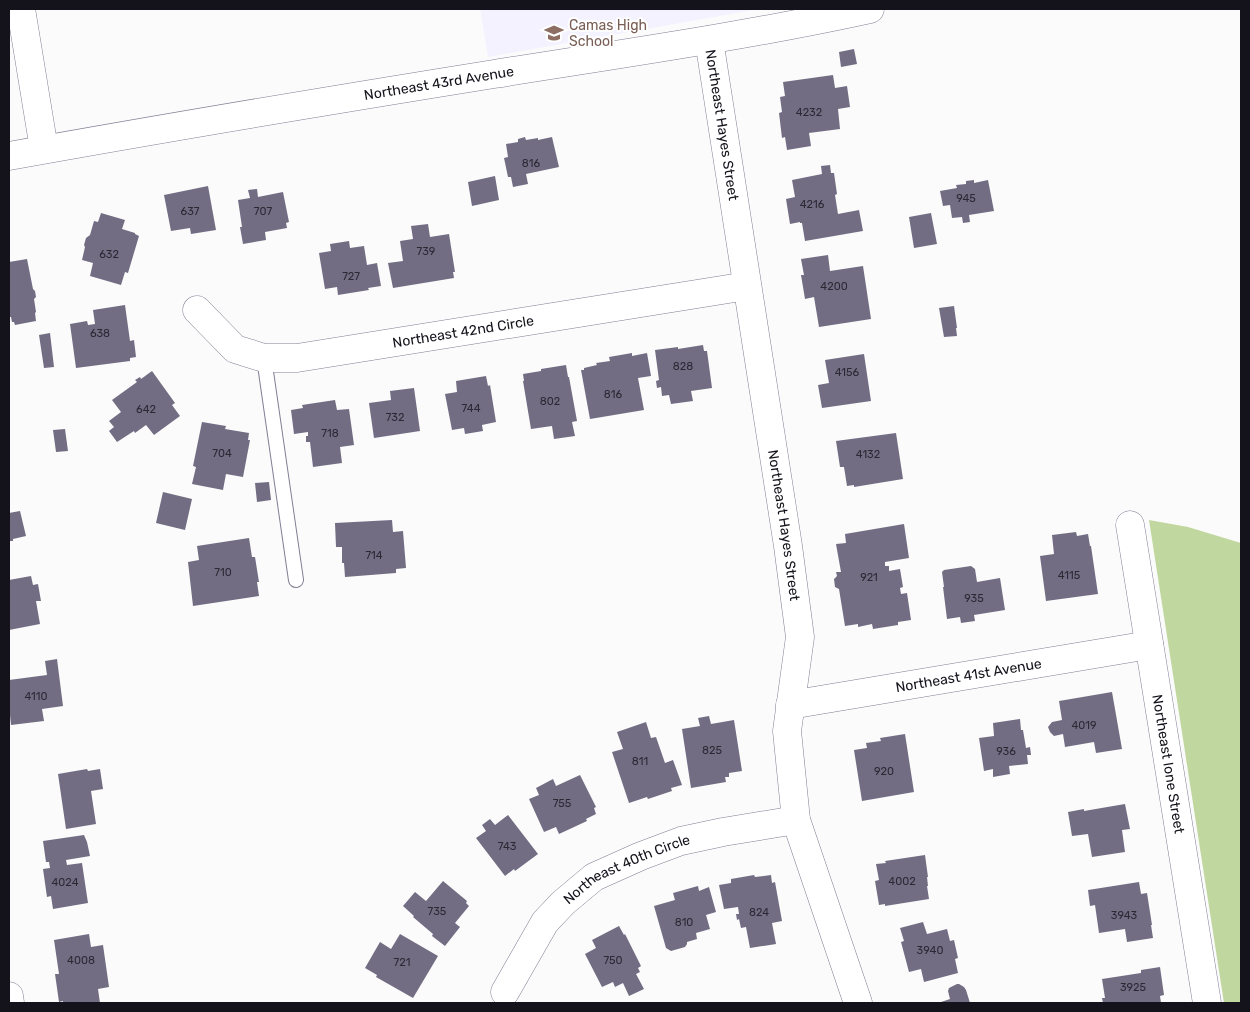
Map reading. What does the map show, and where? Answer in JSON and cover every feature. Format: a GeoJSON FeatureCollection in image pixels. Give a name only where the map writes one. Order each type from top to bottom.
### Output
{"type":"FeatureCollection","features":[{"type":"Feature","properties":{"kind":"street"},"geometry":{"type":"LineString","coordinates":[[22,9],[44,150]]}},
{"type":"Feature","properties":{"kind":"street","name":"Northeast 43rd Avenue"},"geometry":{"type":"LineString","coordinates":[[9,156],[325,101],[709,40],[870,9]]}},
{"type":"Feature","properties":{"kind":"street","name":"Northeast Hayes Street"},"geometry":{"type":"LineString","coordinates":[[709,40],[788,546],[800,637],[787,731],[796,820],[858,1003]]}},
{"type":"Feature","properties":{"kind":"street","name":"Northeast 42nd Circle"},"geometry":{"type":"LineString","coordinates":[[197,310],[235,349],[264,358],[297,358],[747,286]]}},
{"type":"Feature","properties":{"kind":"street","name":"Northeast Ione Street"},"geometry":{"type":"LineString","coordinates":[[1130,524],[1207,1003]]}},
{"type":"Feature","properties":{"kind":"street","name":"Northeast 41st Avenue"},"geometry":{"type":"LineString","coordinates":[[790,705],[1149,645]]}},
{"type":"Feature","properties":{"kind":"street","name":"Northeast 40th Circle"},"geometry":{"type":"LineString","coordinates":[[505,992],[545,922],[563,903],[594,877],[681,841],[796,820]]}},
{"type":"Feature","properties":{"kind":"street"},"geometry":{"type":"LineString","coordinates":[[9,996],[10,1003]]}},
{"type":"Feature","properties":{"kind":"lane"},"geometry":{"type":"LineString","coordinates":[[264,358],[296,580]]}},
{"type":"Feature","properties":{"kind":"shaded area","name":"Camas High School"},"geometry":{"type":"Polygon","coordinates":[[[480,9],[759,9],[488,57],[480,9]]]}},
{"type":"Feature","properties":{"kind":"green space"},"geometry":{"type":"Polygon","coordinates":[[[1149,520],[1188,527],[1241,543],[1241,1003],[1224,1003],[1149,520]]]}},
{"type":"Feature","properties":{"kind":"building"},"geometry":{"type":"Polygon","coordinates":[[[854,49],[857,64],[841,67],[839,52],[854,49]]]}},
{"type":"Feature","properties":{"kind":"building"},"geometry":{"type":"Polygon","coordinates":[[[833,75],[835,88],[847,86],[850,107],[838,109],[840,129],[809,133],[811,146],[787,150],[785,137],[782,138],[779,113],[782,112],[780,97],[785,96],[783,82],[833,75]]]}},
{"type":"Feature","properties":{"kind":"building"},"geometry":{"type":"Polygon","coordinates":[[[525,137],[526,140],[538,138],[538,140],[552,137],[559,167],[526,174],[528,184],[513,187],[511,177],[508,177],[504,158],[508,157],[506,144],[518,142],[518,139],[525,137]]]}},
{"type":"Feature","properties":{"kind":"building"},"geometry":{"type":"Polygon","coordinates":[[[830,165],[831,173],[834,173],[838,214],[859,210],[863,231],[805,241],[802,223],[790,224],[786,199],[795,197],[792,180],[822,174],[821,166],[830,165]]]}},
{"type":"Feature","properties":{"kind":"building"},"geometry":{"type":"Polygon","coordinates":[[[495,176],[499,200],[472,206],[468,182],[495,176]]]}},
{"type":"Feature","properties":{"kind":"building"},"geometry":{"type":"Polygon","coordinates":[[[974,180],[974,183],[988,180],[994,211],[969,215],[970,222],[963,223],[962,217],[952,218],[950,205],[943,206],[940,191],[957,188],[956,185],[966,184],[966,181],[974,180]]]}},
{"type":"Feature","properties":{"kind":"building"},"geometry":{"type":"Polygon","coordinates":[[[208,186],[216,230],[191,234],[190,228],[171,231],[164,195],[208,186]]]}},
{"type":"Feature","properties":{"kind":"building"},"geometry":{"type":"Polygon","coordinates":[[[257,189],[258,197],[283,192],[289,222],[286,223],[287,228],[265,232],[266,240],[243,244],[238,200],[250,198],[248,190],[257,189]]]}},
{"type":"Feature","properties":{"kind":"building"},"geometry":{"type":"Polygon","coordinates":[[[101,213],[125,220],[122,229],[139,236],[128,273],[125,272],[121,285],[90,276],[93,263],[82,260],[86,238],[90,235],[94,221],[98,222],[101,213]]]}},
{"type":"Feature","properties":{"kind":"building"},"geometry":{"type":"Polygon","coordinates":[[[931,213],[937,244],[914,248],[909,217],[931,213]]]}},
{"type":"Feature","properties":{"kind":"building"},"geometry":{"type":"Polygon","coordinates":[[[428,224],[430,237],[449,234],[455,272],[453,272],[454,278],[393,288],[388,263],[403,261],[400,241],[413,239],[411,226],[428,224]]]}},
{"type":"Feature","properties":{"kind":"building"},"geometry":{"type":"Polygon","coordinates":[[[349,241],[350,248],[364,246],[367,265],[377,263],[381,286],[338,295],[337,287],[325,289],[319,253],[331,251],[330,244],[349,241]]]}},
{"type":"Feature","properties":{"kind":"building"},"geometry":{"type":"Polygon","coordinates":[[[828,255],[830,271],[863,266],[871,319],[819,327],[814,297],[805,299],[801,275],[804,275],[801,259],[828,255]]]}},
{"type":"Feature","properties":{"kind":"building"},"geometry":{"type":"Polygon","coordinates":[[[27,259],[36,297],[34,299],[36,321],[15,325],[11,317],[9,317],[9,262],[27,259]]]}},
{"type":"Feature","properties":{"kind":"building"},"geometry":{"type":"Polygon","coordinates":[[[125,305],[130,341],[134,340],[136,357],[130,358],[130,361],[76,368],[70,324],[87,321],[88,325],[95,324],[93,310],[125,305]]]}},
{"type":"Feature","properties":{"kind":"building"},"geometry":{"type":"Polygon","coordinates":[[[954,306],[957,336],[944,337],[939,308],[954,306]]]}},
{"type":"Feature","properties":{"kind":"building"},"geometry":{"type":"Polygon","coordinates":[[[50,333],[54,367],[44,368],[39,335],[50,333]]]}},
{"type":"Feature","properties":{"kind":"building"},"geometry":{"type":"Polygon","coordinates":[[[703,345],[704,351],[707,351],[712,388],[691,391],[693,401],[671,404],[669,395],[662,396],[661,387],[657,388],[656,381],[659,380],[655,350],[703,345]]]}},
{"type":"Feature","properties":{"kind":"building"},"geometry":{"type":"Polygon","coordinates":[[[632,353],[632,356],[647,353],[651,376],[638,378],[644,410],[590,419],[581,370],[597,365],[596,363],[610,361],[609,357],[632,353]]]}},
{"type":"Feature","properties":{"kind":"building"},"geometry":{"type":"Polygon","coordinates":[[[864,354],[871,401],[822,408],[818,385],[829,383],[825,360],[864,354]]]}},
{"type":"Feature","properties":{"kind":"building"},"geometry":{"type":"Polygon","coordinates":[[[566,365],[577,421],[572,422],[575,436],[554,439],[552,426],[531,429],[523,374],[566,365]]]}},
{"type":"Feature","properties":{"kind":"building"},"geometry":{"type":"Polygon","coordinates":[[[152,371],[175,403],[172,405],[180,416],[154,435],[146,425],[117,442],[109,431],[114,427],[109,421],[121,412],[112,400],[137,382],[135,380],[140,377],[141,379],[152,371]]]}},
{"type":"Feature","properties":{"kind":"building"},"geometry":{"type":"Polygon","coordinates":[[[486,376],[488,386],[490,385],[496,422],[482,425],[483,431],[465,434],[464,428],[452,430],[445,394],[457,392],[456,381],[486,376]]]}},
{"type":"Feature","properties":{"kind":"building"},"geometry":{"type":"Polygon","coordinates":[[[414,388],[420,431],[374,438],[369,403],[391,400],[390,391],[414,388]]]}},
{"type":"Feature","properties":{"kind":"building"},"geometry":{"type":"Polygon","coordinates":[[[335,400],[337,410],[349,409],[354,445],[340,447],[342,463],[313,467],[310,442],[306,442],[308,432],[294,434],[291,410],[303,408],[302,405],[335,400]]]}},
{"type":"Feature","properties":{"kind":"building"},"geometry":{"type":"Polygon","coordinates":[[[202,422],[226,426],[225,429],[249,433],[248,440],[250,440],[243,477],[226,474],[223,490],[192,484],[196,467],[193,466],[202,422]]]}},
{"type":"Feature","properties":{"kind":"building"},"geometry":{"type":"Polygon","coordinates":[[[65,429],[68,451],[56,452],[53,430],[65,429]]]}},
{"type":"Feature","properties":{"kind":"building"},"geometry":{"type":"Polygon","coordinates":[[[896,433],[903,479],[854,487],[854,485],[847,486],[844,467],[840,467],[836,441],[896,433]]]}},
{"type":"Feature","properties":{"kind":"building"},"geometry":{"type":"Polygon","coordinates":[[[269,482],[271,500],[257,502],[255,483],[269,482]]]}},
{"type":"Feature","properties":{"kind":"building"},"geometry":{"type":"Polygon","coordinates":[[[163,492],[192,499],[185,530],[156,523],[163,492]]]}},
{"type":"Feature","properties":{"kind":"building"},"geometry":{"type":"Polygon","coordinates":[[[20,511],[26,536],[9,541],[9,513],[20,511]]]}},
{"type":"Feature","properties":{"kind":"building"},"geometry":{"type":"Polygon","coordinates":[[[392,520],[393,532],[403,531],[406,568],[396,569],[396,573],[345,577],[344,563],[342,563],[342,547],[336,547],[335,523],[392,520]]]}},
{"type":"Feature","properties":{"kind":"building"},"geometry":{"type":"Polygon","coordinates":[[[904,524],[909,558],[885,562],[885,566],[889,566],[889,571],[900,569],[903,587],[900,588],[901,594],[907,593],[911,620],[898,622],[898,625],[873,629],[872,624],[858,627],[858,624],[845,626],[839,589],[835,587],[834,579],[837,576],[836,572],[841,572],[836,544],[846,543],[845,534],[904,524]]]}},
{"type":"Feature","properties":{"kind":"building"},"geometry":{"type":"Polygon","coordinates":[[[1076,532],[1077,536],[1088,534],[1098,594],[1046,601],[1040,556],[1054,554],[1052,535],[1076,532]]]}},
{"type":"Feature","properties":{"kind":"building"},"geometry":{"type":"Polygon","coordinates":[[[249,538],[252,557],[255,557],[259,596],[193,606],[188,562],[199,560],[197,546],[249,538]]]}},
{"type":"Feature","properties":{"kind":"building"},"geometry":{"type":"Polygon","coordinates":[[[971,566],[975,569],[977,582],[1000,578],[1005,610],[974,615],[975,621],[961,623],[960,617],[947,619],[942,572],[944,570],[971,566]]]}},
{"type":"Feature","properties":{"kind":"building"},"geometry":{"type":"Polygon","coordinates":[[[31,576],[33,585],[38,584],[41,601],[36,601],[40,624],[9,630],[9,580],[31,576]]]}},
{"type":"Feature","properties":{"kind":"building"},"geometry":{"type":"Polygon","coordinates":[[[57,659],[63,706],[42,709],[44,721],[11,725],[9,680],[47,675],[45,661],[57,659]]]}},
{"type":"Feature","properties":{"kind":"building"},"geometry":{"type":"Polygon","coordinates":[[[1112,692],[1122,749],[1096,753],[1094,742],[1065,747],[1063,734],[1054,736],[1050,732],[1048,727],[1052,722],[1062,720],[1059,701],[1112,692]]]}},
{"type":"Feature","properties":{"kind":"building"},"geometry":{"type":"Polygon","coordinates":[[[709,716],[711,724],[734,720],[742,771],[729,773],[729,777],[725,777],[726,782],[691,788],[682,729],[700,726],[698,718],[709,716]]]}},
{"type":"Feature","properties":{"kind":"building"},"geometry":{"type":"Polygon","coordinates":[[[1020,719],[1026,748],[1030,747],[1031,755],[1027,755],[1028,764],[1009,766],[1010,774],[993,777],[993,769],[984,771],[979,738],[994,736],[993,723],[1020,719]]]}},
{"type":"Feature","properties":{"kind":"building"},"geometry":{"type":"Polygon","coordinates":[[[646,722],[651,738],[656,737],[665,763],[673,760],[682,785],[671,788],[672,791],[629,803],[612,752],[623,749],[617,732],[646,722]]]}},
{"type":"Feature","properties":{"kind":"building"},"geometry":{"type":"Polygon","coordinates":[[[905,734],[914,792],[862,801],[854,750],[867,748],[866,743],[881,741],[880,738],[905,734]]]}},
{"type":"Feature","properties":{"kind":"building"},"geometry":{"type":"Polygon","coordinates":[[[87,769],[88,771],[100,769],[103,789],[91,791],[96,824],[66,829],[58,774],[87,769]]]}},
{"type":"Feature","properties":{"kind":"building"},"geometry":{"type":"Polygon","coordinates":[[[580,775],[596,807],[594,808],[596,814],[586,819],[587,821],[559,834],[556,827],[544,832],[529,799],[539,795],[536,788],[553,779],[556,786],[580,775]]]}},
{"type":"Feature","properties":{"kind":"building"},"geometry":{"type":"Polygon","coordinates":[[[1125,804],[1130,829],[1122,830],[1125,852],[1092,857],[1088,834],[1072,836],[1068,812],[1125,804]]]}},
{"type":"Feature","properties":{"kind":"building"},"geometry":{"type":"Polygon","coordinates":[[[508,815],[538,854],[505,876],[476,838],[486,831],[482,825],[490,819],[495,825],[508,815]]]}},
{"type":"Feature","properties":{"kind":"building"},"geometry":{"type":"Polygon","coordinates":[[[84,835],[90,856],[66,860],[67,865],[82,863],[88,903],[53,909],[51,896],[47,897],[43,869],[50,868],[49,862],[46,862],[43,841],[84,835]]]}},
{"type":"Feature","properties":{"kind":"building"},"geometry":{"type":"Polygon","coordinates":[[[925,855],[929,899],[885,906],[885,904],[879,905],[875,881],[879,880],[876,864],[925,855]]]}},
{"type":"Feature","properties":{"kind":"building"},"geometry":{"type":"Polygon","coordinates":[[[754,875],[755,877],[771,875],[772,883],[775,882],[782,921],[772,923],[776,944],[750,948],[746,927],[741,928],[739,919],[737,920],[736,914],[739,914],[738,907],[724,909],[719,885],[731,883],[731,879],[754,875]]]}},
{"type":"Feature","properties":{"kind":"building"},"geometry":{"type":"Polygon","coordinates":[[[443,881],[467,901],[466,903],[469,906],[455,923],[460,927],[445,946],[432,936],[433,934],[403,906],[415,892],[426,901],[443,881]]]}},
{"type":"Feature","properties":{"kind":"building"},"geometry":{"type":"Polygon","coordinates":[[[1139,882],[1141,894],[1147,893],[1153,938],[1127,942],[1125,929],[1099,933],[1095,905],[1090,906],[1088,890],[1139,882]]]}},
{"type":"Feature","properties":{"kind":"building"},"geometry":{"type":"Polygon","coordinates":[[[698,886],[699,891],[709,887],[716,912],[706,915],[710,929],[696,933],[697,939],[687,942],[685,947],[671,951],[666,948],[654,906],[675,900],[673,893],[698,886]]]}},
{"type":"Feature","properties":{"kind":"building"},"geometry":{"type":"Polygon","coordinates":[[[923,922],[927,934],[947,929],[950,941],[954,940],[958,958],[955,959],[958,973],[924,982],[921,969],[909,972],[901,942],[904,941],[900,928],[923,922]]]}},
{"type":"Feature","properties":{"kind":"building"},"geometry":{"type":"Polygon","coordinates":[[[619,926],[641,966],[638,968],[640,972],[636,974],[644,989],[629,996],[623,983],[615,987],[613,982],[602,987],[585,954],[596,948],[592,940],[619,926]]]}},
{"type":"Feature","properties":{"kind":"building"},"geometry":{"type":"Polygon","coordinates":[[[89,934],[91,947],[103,945],[109,987],[98,989],[100,1003],[59,1002],[55,974],[59,974],[54,940],[89,934]]]}},
{"type":"Feature","properties":{"kind":"building"},"geometry":{"type":"Polygon","coordinates":[[[400,934],[438,956],[413,998],[376,977],[377,975],[365,968],[380,942],[391,949],[400,934]]]}},
{"type":"Feature","properties":{"kind":"building"},"geometry":{"type":"Polygon","coordinates":[[[1160,967],[1164,995],[1160,996],[1161,1003],[1103,1003],[1102,998],[1105,998],[1102,979],[1141,973],[1141,970],[1160,967]]]}},
{"type":"Feature","properties":{"kind":"building"},"geometry":{"type":"Polygon","coordinates":[[[957,984],[964,987],[970,1003],[938,1003],[950,999],[949,988],[957,984]]]}},
{"type":"Feature","properties":{"kind":"place","name":"Camas High School"},"geometry":{"type":"Point","coordinates":[554,33]}}]}
